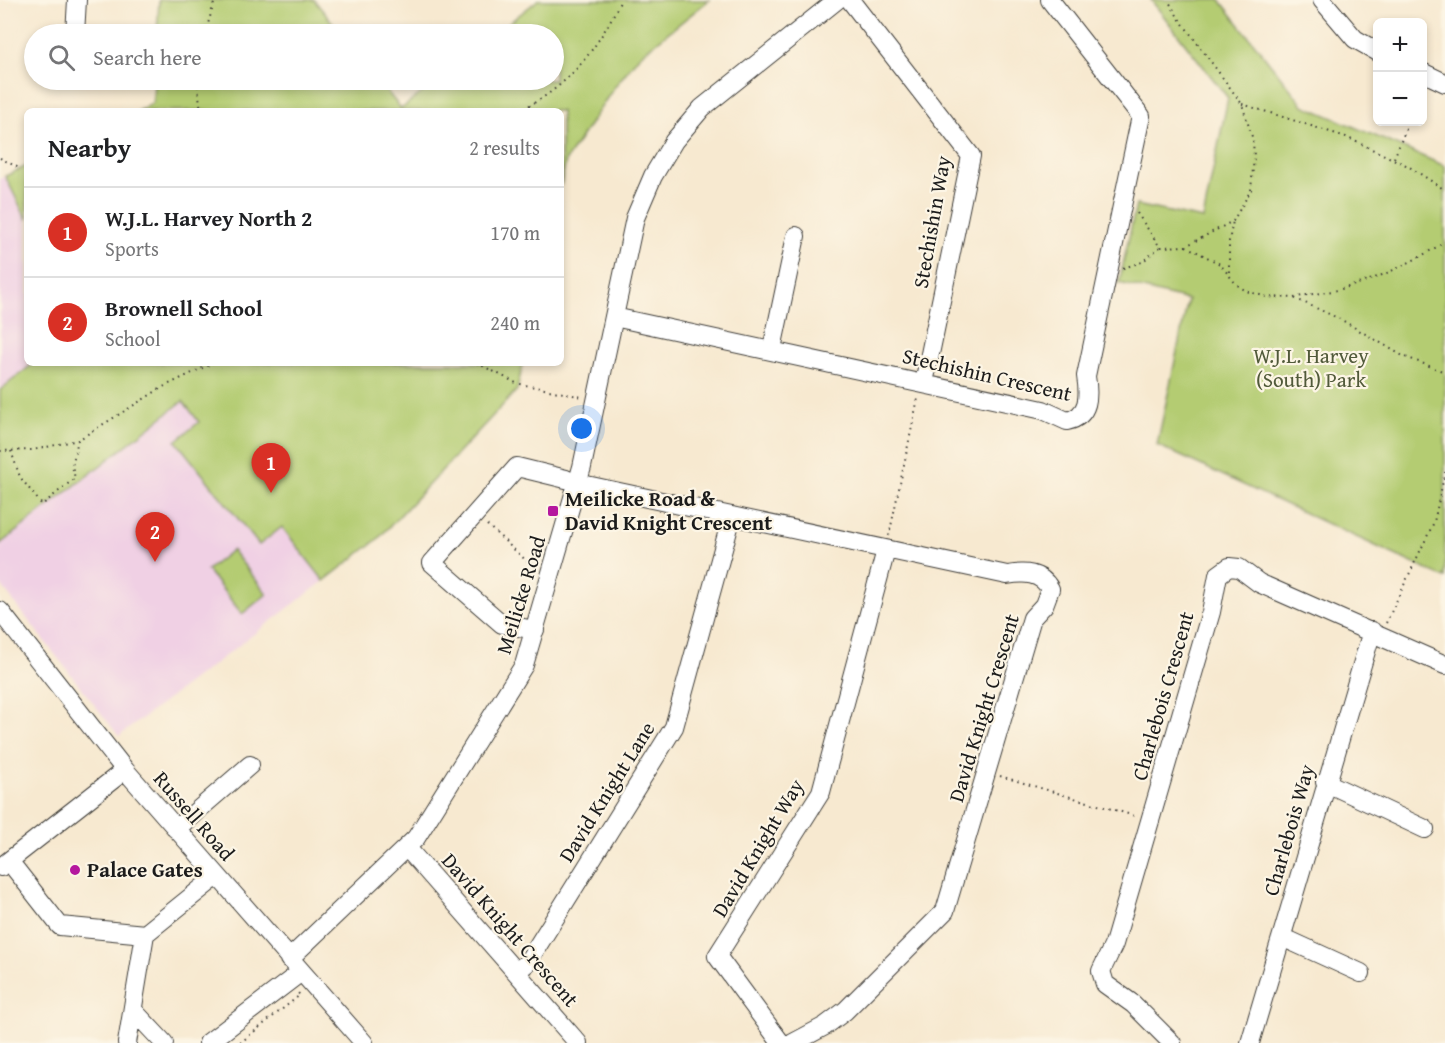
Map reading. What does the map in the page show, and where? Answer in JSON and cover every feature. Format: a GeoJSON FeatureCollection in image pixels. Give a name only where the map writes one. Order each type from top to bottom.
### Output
{"type":"FeatureCollection","features":[{"type":"Feature","properties":{"kind":"street"},"geometry":{"type":"LineString","coordinates":[[76,24],[77,0]]}},
{"type":"Feature","properties":{"kind":"street","name":"Meilicke Road"},"geometry":{"type":"LineString","coordinates":[[208,1043],[295,965],[407,848],[524,665],[552,571],[572,481],[614,317],[635,218],[653,176],[674,141],[702,108],[837,0]]}},
{"type":"Feature","properties":{"kind":"street","name":"Stechishin Way"},"geometry":{"type":"LineString","coordinates":[[850,0],[971,156],[921,389]]}},
{"type":"Feature","properties":{"kind":"street","name":"Stechishin Crescent"},"geometry":{"type":"LineString","coordinates":[[614,317],[772,350],[921,389],[1043,410],[1067,421],[1078,417],[1088,403],[1086,376],[1140,116],[1050,0]]}},
{"type":"Feature","properties":{"kind":"street"},"geometry":{"type":"LineString","coordinates":[[1323,0],[1355,39],[1373,50]]}},
{"type":"Feature","properties":{"kind":"street"},"geometry":{"type":"LineString","coordinates":[[1427,74],[1445,83]]}},
{"type":"Feature","properties":{"kind":"street"},"geometry":{"type":"LineString","coordinates":[[772,350],[796,236]]}},
{"type":"Feature","properties":{"kind":"street","name":"David Knight Crescent"},"geometry":{"type":"LineString","coordinates":[[475,514],[517,467],[732,516],[887,544],[1007,575],[1024,573],[1034,575],[1046,582],[1050,589],[1048,597],[1032,618],[945,910],[845,1011],[793,1043]]}},
{"type":"Feature","properties":{"kind":"street"},"geometry":{"type":"LineString","coordinates":[[475,514],[432,563],[502,624],[535,630]]}},
{"type":"Feature","properties":{"kind":"street","name":"David Knight Lane"},"geometry":{"type":"LineString","coordinates":[[516,972],[527,963],[674,727],[732,516]]}},
{"type":"Feature","properties":{"kind":"street","name":"David Knight Way"},"geometry":{"type":"LineString","coordinates":[[781,1043],[717,956],[821,792],[887,544]]}},
{"type":"Feature","properties":{"kind":"street","name":"Charlebois Crescent"},"geometry":{"type":"LineString","coordinates":[[1172,1043],[1133,1004],[1105,984],[1101,971],[1114,944],[1211,612],[1218,575],[1229,567],[1239,568],[1259,583],[1445,665]]}},
{"type":"Feature","properties":{"kind":"street","name":"Russell Road"},"geometry":{"type":"LineString","coordinates":[[0,611],[125,771],[364,1043]]}},
{"type":"Feature","properties":{"kind":"street","name":"Charlebois Way"},"geometry":{"type":"LineString","coordinates":[[1250,1043],[1325,782],[1379,634]]}},
{"type":"Feature","properties":{"kind":"street"},"geometry":{"type":"LineString","coordinates":[[176,830],[250,765]]}},
{"type":"Feature","properties":{"kind":"street"},"geometry":{"type":"LineString","coordinates":[[125,771],[4,864],[60,926],[145,934]]}},
{"type":"Feature","properties":{"kind":"street"},"geometry":{"type":"LineString","coordinates":[[1325,782],[1425,829]]}},
{"type":"Feature","properties":{"kind":"street","name":"David Knight Crescent"},"geometry":{"type":"LineString","coordinates":[[407,848],[578,1043]]}},
{"type":"Feature","properties":{"kind":"street"},"geometry":{"type":"LineString","coordinates":[[127,1043],[145,934],[217,876]]}},
{"type":"Feature","properties":{"kind":"street"},"geometry":{"type":"LineString","coordinates":[[1282,937],[1361,973]]}},
{"type":"Feature","properties":{"kind":"street"},"geometry":{"type":"LineString","coordinates":[[133,1010],[164,1043]]}},
{"type":"Feature","properties":{"kind":"path"},"geometry":{"type":"LineString","coordinates":[[208,24],[215,0]]}},
{"type":"Feature","properties":{"kind":"path"},"geometry":{"type":"LineString","coordinates":[[564,81],[601,40],[621,0]]}},
{"type":"Feature","properties":{"kind":"path"},"geometry":{"type":"LineString","coordinates":[[1168,0],[1242,104],[1253,140],[1253,182],[1233,221],[1229,241],[1229,273]]}},
{"type":"Feature","properties":{"kind":"path"},"geometry":{"type":"LineString","coordinates":[[197,90],[200,108]]}},
{"type":"Feature","properties":{"kind":"path"},"geometry":{"type":"LineString","coordinates":[[524,108],[552,90]]}},
{"type":"Feature","properties":{"kind":"path"},"geometry":{"type":"LineString","coordinates":[[1242,104],[1316,125],[1393,158],[1445,190]]}},
{"type":"Feature","properties":{"kind":"path"},"geometry":{"type":"LineString","coordinates":[[1393,158],[1406,126]]}},
{"type":"Feature","properties":{"kind":"path"},"geometry":{"type":"LineString","coordinates":[[0,158],[21,169]]}},
{"type":"Feature","properties":{"kind":"path"},"geometry":{"type":"LineString","coordinates":[[1134,208],[1160,246]]}},
{"type":"Feature","properties":{"kind":"path"},"geometry":{"type":"LineString","coordinates":[[1186,246],[1233,221]]}},
{"type":"Feature","properties":{"kind":"path"},"geometry":{"type":"LineString","coordinates":[[1121,268],[1128,268],[1142,262],[1160,246],[1186,246],[1208,256],[1246,291],[1267,297],[1294,298],[1346,288],[1375,278],[1404,267],[1445,242]]}},
{"type":"Feature","properties":{"kind":"path"},"geometry":{"type":"LineString","coordinates":[[1294,298],[1340,319],[1403,356],[1445,372]]}},
{"type":"Feature","properties":{"kind":"path"},"geometry":{"type":"LineString","coordinates":[[0,451],[33,450],[78,440],[163,387],[207,366]]}},
{"type":"Feature","properties":{"kind":"path"},"geometry":{"type":"LineString","coordinates":[[483,366],[516,383],[583,398]]}},
{"type":"Feature","properties":{"kind":"path"},"geometry":{"type":"LineString","coordinates":[[887,544],[921,389]]}},
{"type":"Feature","properties":{"kind":"path"},"geometry":{"type":"LineString","coordinates":[[11,451],[20,477],[42,505],[75,478],[72,466],[78,440]]}},
{"type":"Feature","properties":{"kind":"path"},"geometry":{"type":"LineString","coordinates":[[1379,634],[1390,627],[1385,625],[1434,522],[1445,472]]}},
{"type":"Feature","properties":{"kind":"path"},"geometry":{"type":"LineString","coordinates":[[475,514],[529,564],[552,571]]}},
{"type":"Feature","properties":{"kind":"path"},"geometry":{"type":"LineString","coordinates":[[998,776],[1138,816]]}},
{"type":"Feature","properties":{"kind":"shaded area"},"geometry":{"type":"Polygon","coordinates":[[[5,176],[24,214],[24,366],[30,366],[0,390],[0,179],[5,176]]]}},
{"type":"Feature","properties":{"kind":"shaded area"},"geometry":{"type":"Polygon","coordinates":[[[183,401],[324,581],[119,736],[0,584],[0,544],[183,401]]]}},
{"type":"Feature","properties":{"kind":"green space"},"geometry":{"type":"Polygon","coordinates":[[[159,0],[314,0],[334,24],[158,24],[159,0]]]}},
{"type":"Feature","properties":{"kind":"green space"},"geometry":{"type":"Polygon","coordinates":[[[538,0],[709,0],[639,56],[613,89],[566,160],[564,170],[564,108],[402,108],[425,90],[564,90],[564,24],[508,24],[538,0]]]}},
{"type":"Feature","properties":{"kind":"green space","name":"W.J.L. Harvey (South) Park"},"geometry":{"type":"Polygon","coordinates":[[[1151,0],[1220,0],[1303,105],[1445,166],[1445,578],[1157,445],[1188,300],[1119,283],[1136,205],[1203,219],[1228,98],[1151,0]]]}},
{"type":"Feature","properties":{"kind":"green space"},"geometry":{"type":"Polygon","coordinates":[[[154,90],[386,90],[400,108],[144,108],[153,103],[154,90]]]}},
{"type":"Feature","properties":{"kind":"green space"},"geometry":{"type":"Polygon","coordinates":[[[24,167],[24,214],[5,176],[24,167]]]}},
{"type":"Feature","properties":{"kind":"green space"},"geometry":{"type":"Polygon","coordinates":[[[30,366],[522,366],[517,390],[378,539],[324,581],[282,527],[259,545],[176,441],[199,422],[183,401],[0,544],[0,390],[30,366]]]}},
{"type":"Feature","properties":{"kind":"green space"},"geometry":{"type":"Polygon","coordinates":[[[232,550],[267,594],[242,614],[207,570],[232,550]]]}},
{"type":"Feature","properties":{"kind":"place","name":"W.J.L. Harvey North 2"},"geometry":{"type":"Point","coordinates":[271,493]}},
{"type":"Feature","properties":{"kind":"place","name":"Meilicke Road & David Knight Crescent"},"geometry":{"type":"Point","coordinates":[553,511]}},
{"type":"Feature","properties":{"kind":"place","name":"Brownell School"},"geometry":{"type":"Point","coordinates":[155,562]}},
{"type":"Feature","properties":{"kind":"place","name":"Palace Gates"},"geometry":{"type":"Point","coordinates":[75,870]}}]}
